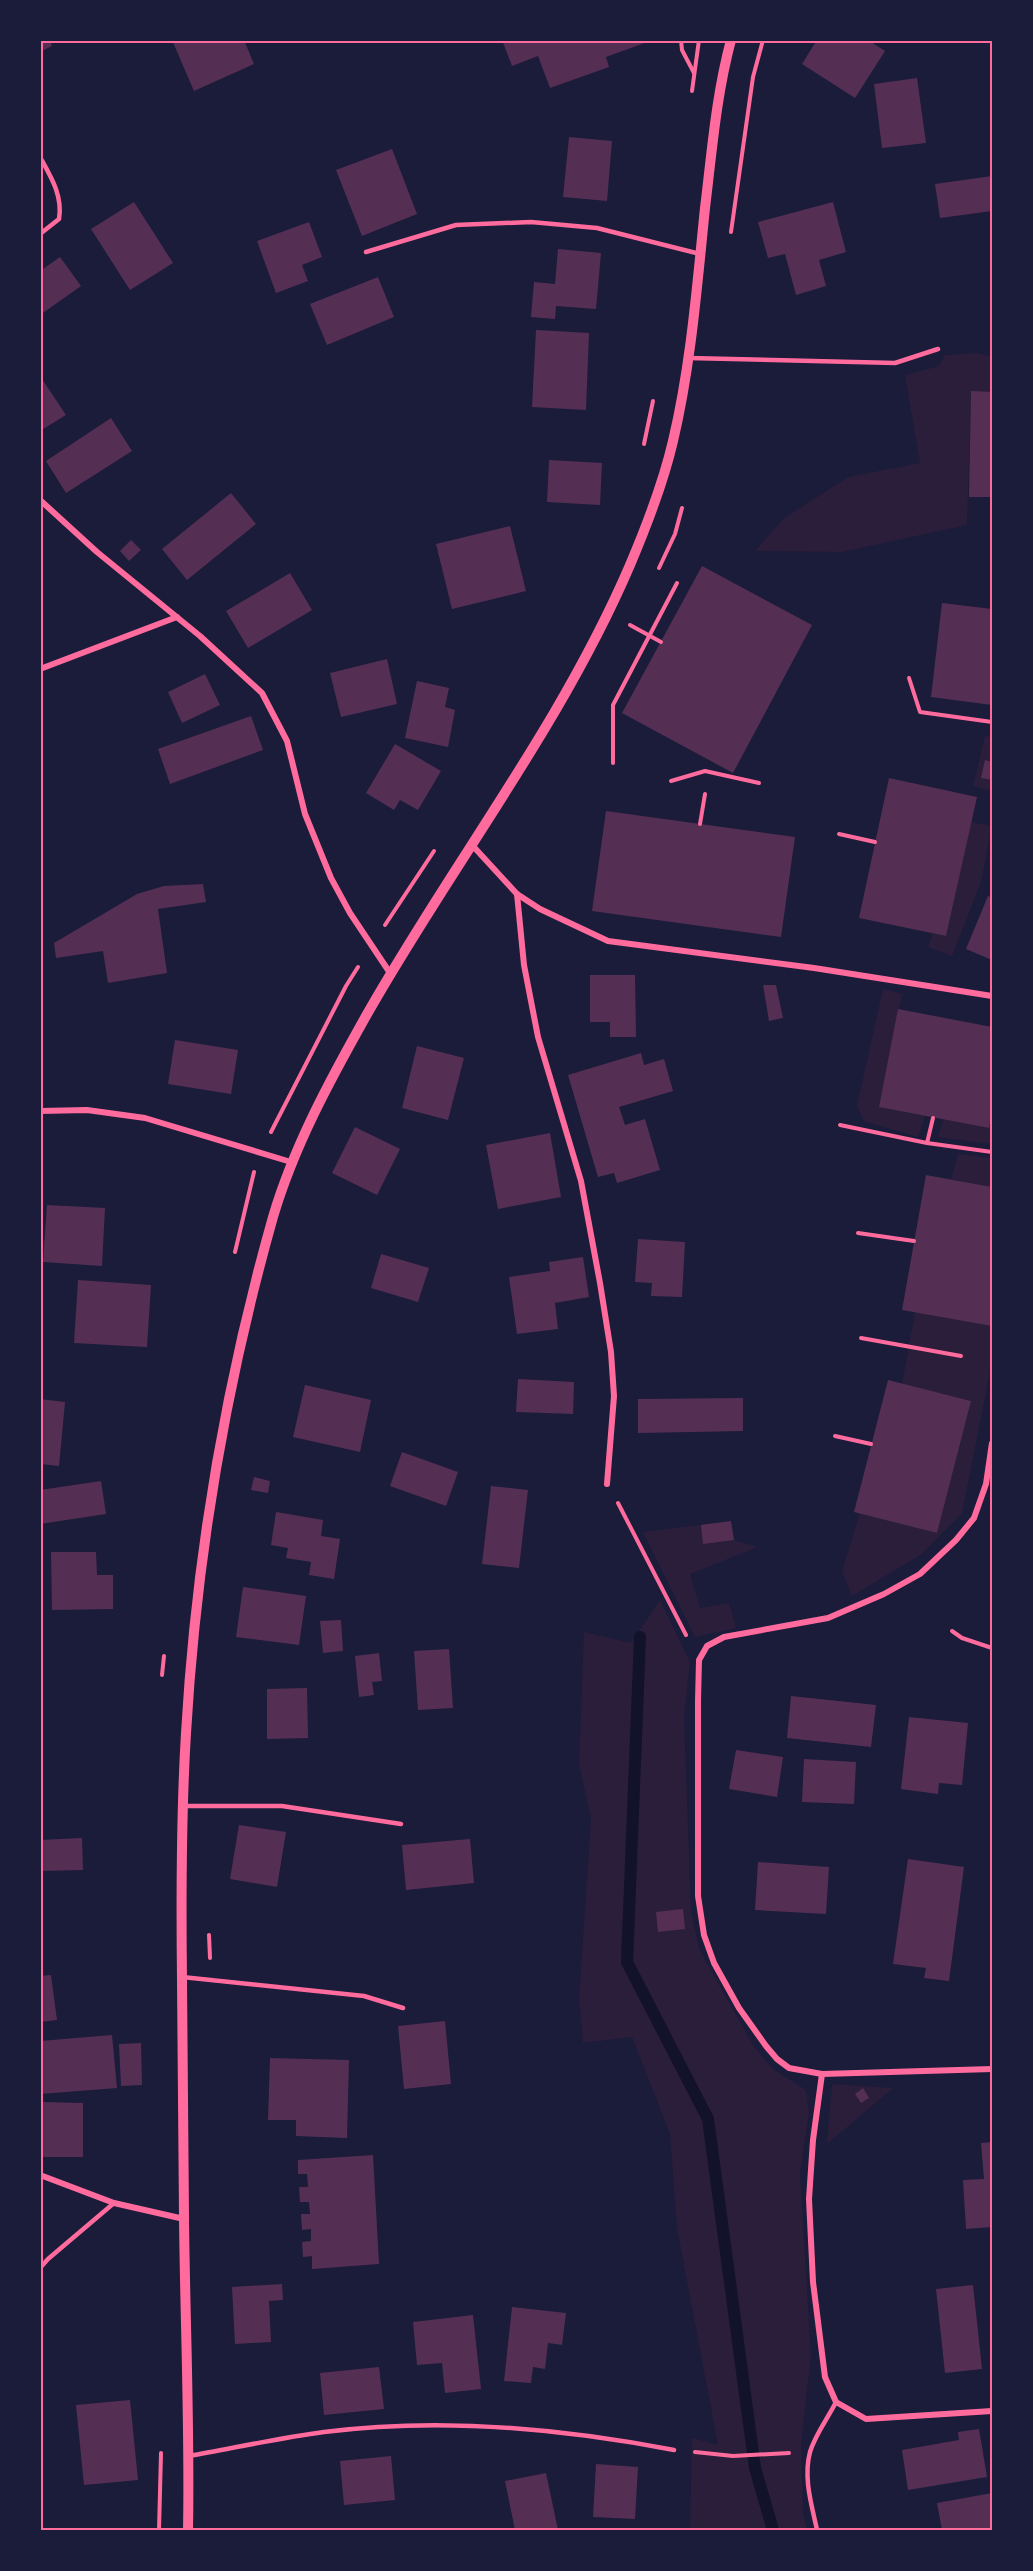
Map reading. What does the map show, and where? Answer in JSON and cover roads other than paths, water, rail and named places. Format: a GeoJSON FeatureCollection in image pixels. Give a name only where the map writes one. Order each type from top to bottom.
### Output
{"type":"FeatureCollection","features":[{"type":"Feature","properties":{"kind":"street"},"geometry":{"type":"LineString","coordinates":[[188,2530],[181,1881],[186,1734],[196,1614],[235,1370],[274,1216],[291,1162],[340,1061],[390,973],[524,765],[579,671],[629,568],[660,489],[673,442],[688,358],[714,123],[731,40]]}},
{"type":"Feature","properties":{"kind":"street"},"geometry":{"type":"LineString","coordinates":[[40,500],[97,552],[177,617],[262,693],[275,714],[287,741],[305,814],[331,878],[350,913],[390,973]]}},
{"type":"Feature","properties":{"kind":"street"},"geometry":{"type":"LineString","coordinates":[[40,669],[177,617]]}},
{"type":"Feature","properties":{"kind":"street"},"geometry":{"type":"LineString","coordinates":[[471,845],[517,894],[540,909],[608,941],[814,968],[993,996]]}},
{"type":"Feature","properties":{"kind":"street"},"geometry":{"type":"LineString","coordinates":[[517,894],[524,965],[538,1037],[581,1181],[611,1352],[614,1396],[607,1484]]}},
{"type":"Feature","properties":{"kind":"street"},"geometry":{"type":"LineString","coordinates":[[40,1111],[87,1110],[145,1119],[291,1162]]}},
{"type":"Feature","properties":{"kind":"street"},"geometry":{"type":"LineString","coordinates":[[993,1443],[986,1484],[974,1518],[956,1540],[920,1574],[884,1594],[828,1618],[724,1637],[707,1646],[699,1660],[698,1896],[704,1935],[714,1963],[739,2008],[766,2046],[789,2068],[822,2074],[993,2069]]}},
{"type":"Feature","properties":{"kind":"street"},"geometry":{"type":"LineString","coordinates":[[822,2074],[813,2140],[809,2199],[813,2282],[825,2378],[836,2402],[866,2419],[993,2410]]}},
{"type":"Feature","properties":{"kind":"street"},"geometry":{"type":"LineString","coordinates":[[40,2175],[114,2203],[184,2219]]}},
{"type":"Feature","properties":{"kind":"lane"},"geometry":{"type":"LineString","coordinates":[[40,157],[56,188],[62,206],[59,219],[40,234]]}},
{"type":"Feature","properties":{"kind":"lane"},"geometry":{"type":"LineString","coordinates":[[366,252],[456,225],[531,222],[597,228],[700,254]]}},
{"type":"Feature","properties":{"kind":"lane"},"geometry":{"type":"LineString","coordinates":[[688,358],[895,363],[938,349]]}},
{"type":"Feature","properties":{"kind":"lane"},"geometry":{"type":"LineString","coordinates":[[184,1806],[282,1806],[401,1824]]}},
{"type":"Feature","properties":{"kind":"lane"},"geometry":{"type":"LineString","coordinates":[[182,1977],[364,1996],[403,2008]]}},
{"type":"Feature","properties":{"kind":"lane"},"geometry":{"type":"LineString","coordinates":[[40,2268],[114,2203]]}},
{"type":"Feature","properties":{"kind":"lane"},"geometry":{"type":"LineString","coordinates":[[817,2530],[810,2497],[808,2472],[810,2451],[836,2402]]}},
{"type":"Feature","properties":{"kind":"lane"},"geometry":{"type":"LineString","coordinates":[[189,2456],[325,2432],[414,2426],[502,2428],[607,2437],[674,2450]]}},
{"type":"Feature","properties":{"kind":"waterway"},"geometry":{"type":"LineString","coordinates":[[640,1637],[627,1962],[708,2119],[755,2468],[773,2530]]}}]}
